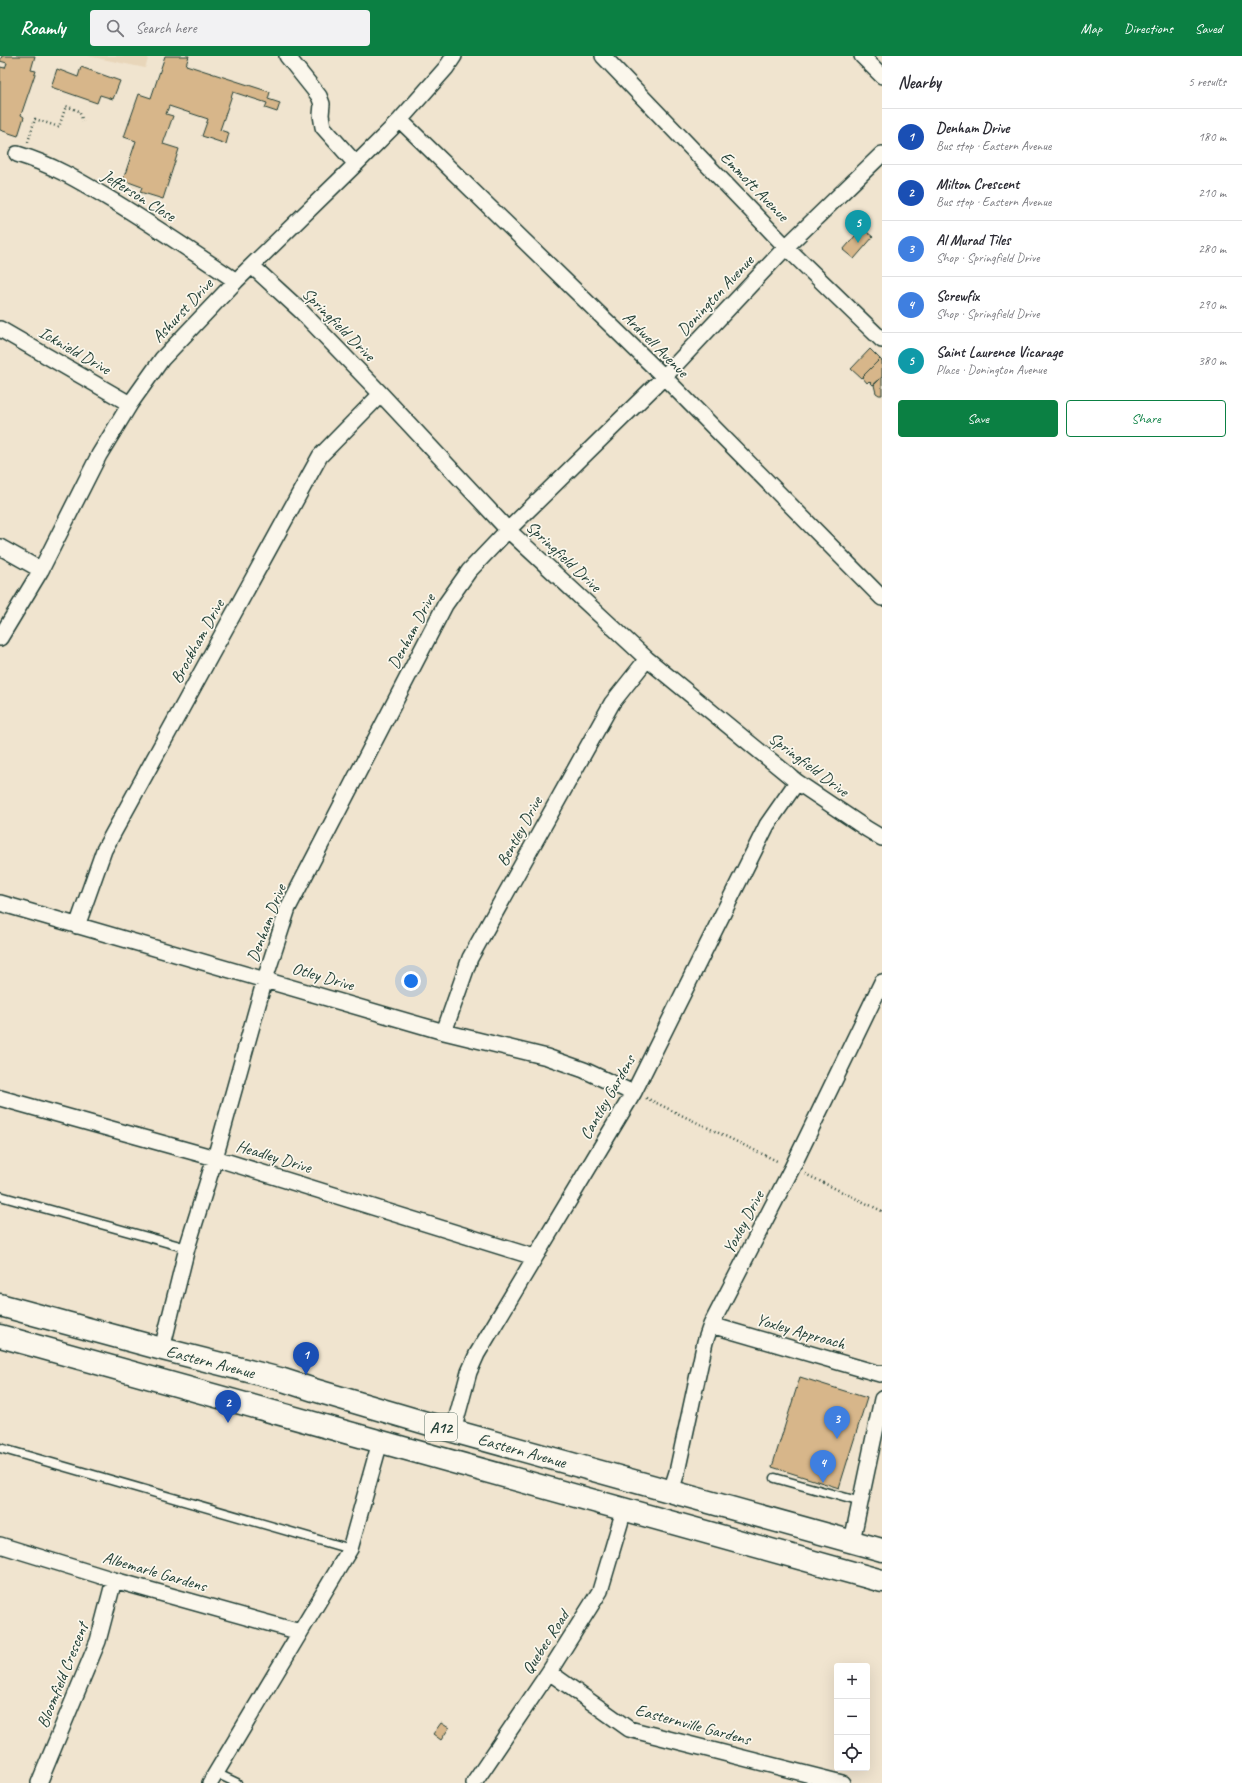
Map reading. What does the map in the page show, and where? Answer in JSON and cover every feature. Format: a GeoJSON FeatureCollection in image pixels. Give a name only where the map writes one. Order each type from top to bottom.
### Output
{"type":"FeatureCollection","features":[{"type":"Feature","properties":{"kind":"highway","name":"Eastern Avenue"},"geometry":{"type":"LineString","coordinates":[[0,1305],[280,1379],[453,1430],[882,1550]]}},
{"type":"Feature","properties":{"kind":"highway","name":"Eastern Avenue"},"geometry":{"type":"LineString","coordinates":[[0,1336],[624,1510],[882,1580]]}},
{"type":"Feature","properties":{"kind":"street"},"geometry":{"type":"LineString","coordinates":[[287,56],[319,96],[322,104],[321,114],[323,127],[356,164]]}},
{"type":"Feature","properties":{"kind":"street","name":"Ashurst Drive"},"geometry":{"type":"LineString","coordinates":[[0,638],[41,570],[99,455],[130,404],[162,359],[236,281],[400,120],[454,56]]}},
{"type":"Feature","properties":{"kind":"street","name":"Emmott Avenue"},"geometry":{"type":"LineString","coordinates":[[604,56],[786,247],[882,340]]}},
{"type":"Feature","properties":{"kind":"street"},"geometry":{"type":"LineString","coordinates":[[862,56],[882,76]]}},
{"type":"Feature","properties":{"kind":"street","name":"Ardwell Avenue"},"geometry":{"type":"LineString","coordinates":[[400,120],[664,377],[882,598]]}},
{"type":"Feature","properties":{"kind":"street","name":"Donington Avenue"},"geometry":{"type":"LineString","coordinates":[[508,530],[664,377],[786,247],[882,154]]}},
{"type":"Feature","properties":{"kind":"street","name":"Jefferson Close"},"geometry":{"type":"LineString","coordinates":[[20,155],[67,173],[150,224],[236,281]]}},
{"type":"Feature","properties":{"kind":"street","name":"Springfield Drive"},"geometry":{"type":"LineString","coordinates":[[252,266],[300,311],[381,394],[508,530],[647,659],[797,782],[866,829],[882,838]]}},
{"type":"Feature","properties":{"kind":"street","name":"Icknield Drive"},"geometry":{"type":"LineString","coordinates":[[0,330],[130,404]]}},
{"type":"Feature","properties":{"kind":"street","name":"Brockham Drive"},"geometry":{"type":"LineString","coordinates":[[77,926],[104,850],[320,456],[381,394]]}},
{"type":"Feature","properties":{"kind":"street","name":"Denham Drive"},"geometry":{"type":"LineString","coordinates":[[162,1349],[187,1248],[215,1158],[265,979],[288,908],[445,605],[469,571],[508,530]]}},
{"type":"Feature","properties":{"kind":"street"},"geometry":{"type":"LineString","coordinates":[[0,547],[41,570]]}},
{"type":"Feature","properties":{"kind":"street","name":"Bentley Drive"},"geometry":{"type":"LineString","coordinates":[[444,1032],[470,958],[612,703],[647,659]]}},
{"type":"Feature","properties":{"kind":"street","name":"Cantley Gardens"},"geometry":{"type":"LineString","coordinates":[[453,1430],[469,1372],[477,1354],[633,1092],[767,826],[797,782]]}},
{"type":"Feature","properties":{"kind":"street","name":"Otley Drive"},"geometry":{"type":"LineString","coordinates":[[0,903],[444,1032],[547,1057],[584,1070],[633,1092]]}},
{"type":"Feature","properties":{"kind":"street","name":"Yoxley Drive"},"geometry":{"type":"LineString","coordinates":[[671,1491],[677,1472],[705,1342],[711,1325],[792,1168],[882,982]]}},
{"type":"Feature","properties":{"kind":"street","name":"Headley Drive"},"geometry":{"type":"LineString","coordinates":[[0,1098],[215,1158],[534,1257]]}},
{"type":"Feature","properties":{"kind":"street","name":"Yoxley Approach"},"geometry":{"type":"LineString","coordinates":[[711,1325],[881,1373]]}},
{"type":"Feature","properties":{"kind":"street"},"geometry":{"type":"LineString","coordinates":[[852,1541],[882,1399]]}},
{"type":"Feature","properties":{"kind":"street"},"geometry":{"type":"LineString","coordinates":[[213,1778],[350,1549],[380,1442]]}},
{"type":"Feature","properties":{"kind":"street","name":"Quebec Road"},"geometry":{"type":"LineString","coordinates":[[474,1783],[549,1672],[600,1590],[624,1510]]}},
{"type":"Feature","properties":{"kind":"street","name":"Albemarle Gardens"},"geometry":{"type":"LineString","coordinates":[[0,1545],[114,1580],[300,1632]]}},
{"type":"Feature","properties":{"kind":"street","name":"Bloomfield Crescent"},"geometry":{"type":"LineString","coordinates":[[38,1783],[98,1641],[114,1580]]}},
{"type":"Feature","properties":{"kind":"street","name":"Easternville Gardens"},"geometry":{"type":"LineString","coordinates":[[549,1672],[629,1729],[842,1783]]}},
{"type":"Feature","properties":{"kind":"lane"},"geometry":{"type":"LineString","coordinates":[[0,1196],[187,1248]]}},
{"type":"Feature","properties":{"kind":"lane"},"geometry":{"type":"LineString","coordinates":[[0,1448],[350,1549]]}},
{"type":"Feature","properties":{"kind":"lane"},"geometry":{"type":"LineString","coordinates":[[775,1478],[861,1502]]}},
{"type":"Feature","properties":{"kind":"lane"},"geometry":{"type":"LineString","coordinates":[[213,1778],[237,1783]]}},
{"type":"Feature","properties":{"kind":"path"},"geometry":{"type":"LineString","coordinates":[[20,155],[35,119],[59,127],[66,106],[79,111],[83,121]]}},
{"type":"Feature","properties":{"kind":"path"},"geometry":{"type":"LineString","coordinates":[[633,1092],[882,1211]]}},
{"type":"Feature","properties":{"kind":"shaded area"},"geometry":{"type":"Polygon","coordinates":[[[88,56],[149,56],[145,68],[88,56]]]}},
{"type":"Feature","properties":{"kind":"building"},"geometry":{"type":"Polygon","coordinates":[[[2,56],[35,56],[31,70],[36,71],[21,115],[24,117],[18,136],[0,130],[0,67],[5,68],[7,63],[0,61],[2,56]]]}},
{"type":"Feature","properties":{"kind":"building"},"geometry":{"type":"Polygon","coordinates":[[[165,56],[189,56],[186,65],[270,92],[268,99],[280,103],[277,112],[265,108],[267,103],[233,92],[220,130],[229,133],[226,144],[202,136],[208,119],[169,106],[166,114],[173,116],[163,144],[179,149],[163,199],[140,192],[142,187],[123,180],[136,141],[124,137],[139,94],[151,98],[165,56]]]}},
{"type":"Feature","properties":{"kind":"building"},"geometry":{"type":"Polygon","coordinates":[[[81,67],[120,81],[113,99],[100,95],[97,103],[51,87],[57,69],[78,77],[81,67]]]}},
{"type":"Feature","properties":{"kind":"building"},"geometry":{"type":"Polygon","coordinates":[[[862,228],[873,237],[854,259],[843,250],[862,228]]]}},
{"type":"Feature","properties":{"kind":"building"},"geometry":{"type":"Polygon","coordinates":[[[870,349],[880,359],[861,378],[851,369],[870,349]]]}},
{"type":"Feature","properties":{"kind":"building"},"geometry":{"type":"Polygon","coordinates":[[[880,359],[882,361],[882,377],[873,385],[869,381],[867,383],[862,377],[880,359]]]}},
{"type":"Feature","properties":{"kind":"building"},"geometry":{"type":"Polygon","coordinates":[[[882,377],[882,395],[879,395],[876,393],[874,385],[882,377]]]}},
{"type":"Feature","properties":{"kind":"building"},"geometry":{"type":"Polygon","coordinates":[[[800,1377],[867,1398],[839,1488],[772,1467],[800,1377]]]}},
{"type":"Feature","properties":{"kind":"building"},"geometry":{"type":"Polygon","coordinates":[[[441,1723],[449,1728],[441,1740],[433,1734],[441,1723]]]}},
{"type":"Feature","properties":{"kind":"place","name":"Saint Laurence Vicarage"},"geometry":{"type":"Point","coordinates":[858,243]}},
{"type":"Feature","properties":{"kind":"place","name":"Denham Drive"},"geometry":{"type":"Point","coordinates":[306,1375]}},
{"type":"Feature","properties":{"kind":"place","name":"Milton Crescent"},"geometry":{"type":"Point","coordinates":[228,1423]}},
{"type":"Feature","properties":{"kind":"place","name":"Al Murad Tiles"},"geometry":{"type":"Point","coordinates":[837,1439]}},
{"type":"Feature","properties":{"kind":"place","name":"Screwfix"},"geometry":{"type":"Point","coordinates":[823,1483]}}]}
